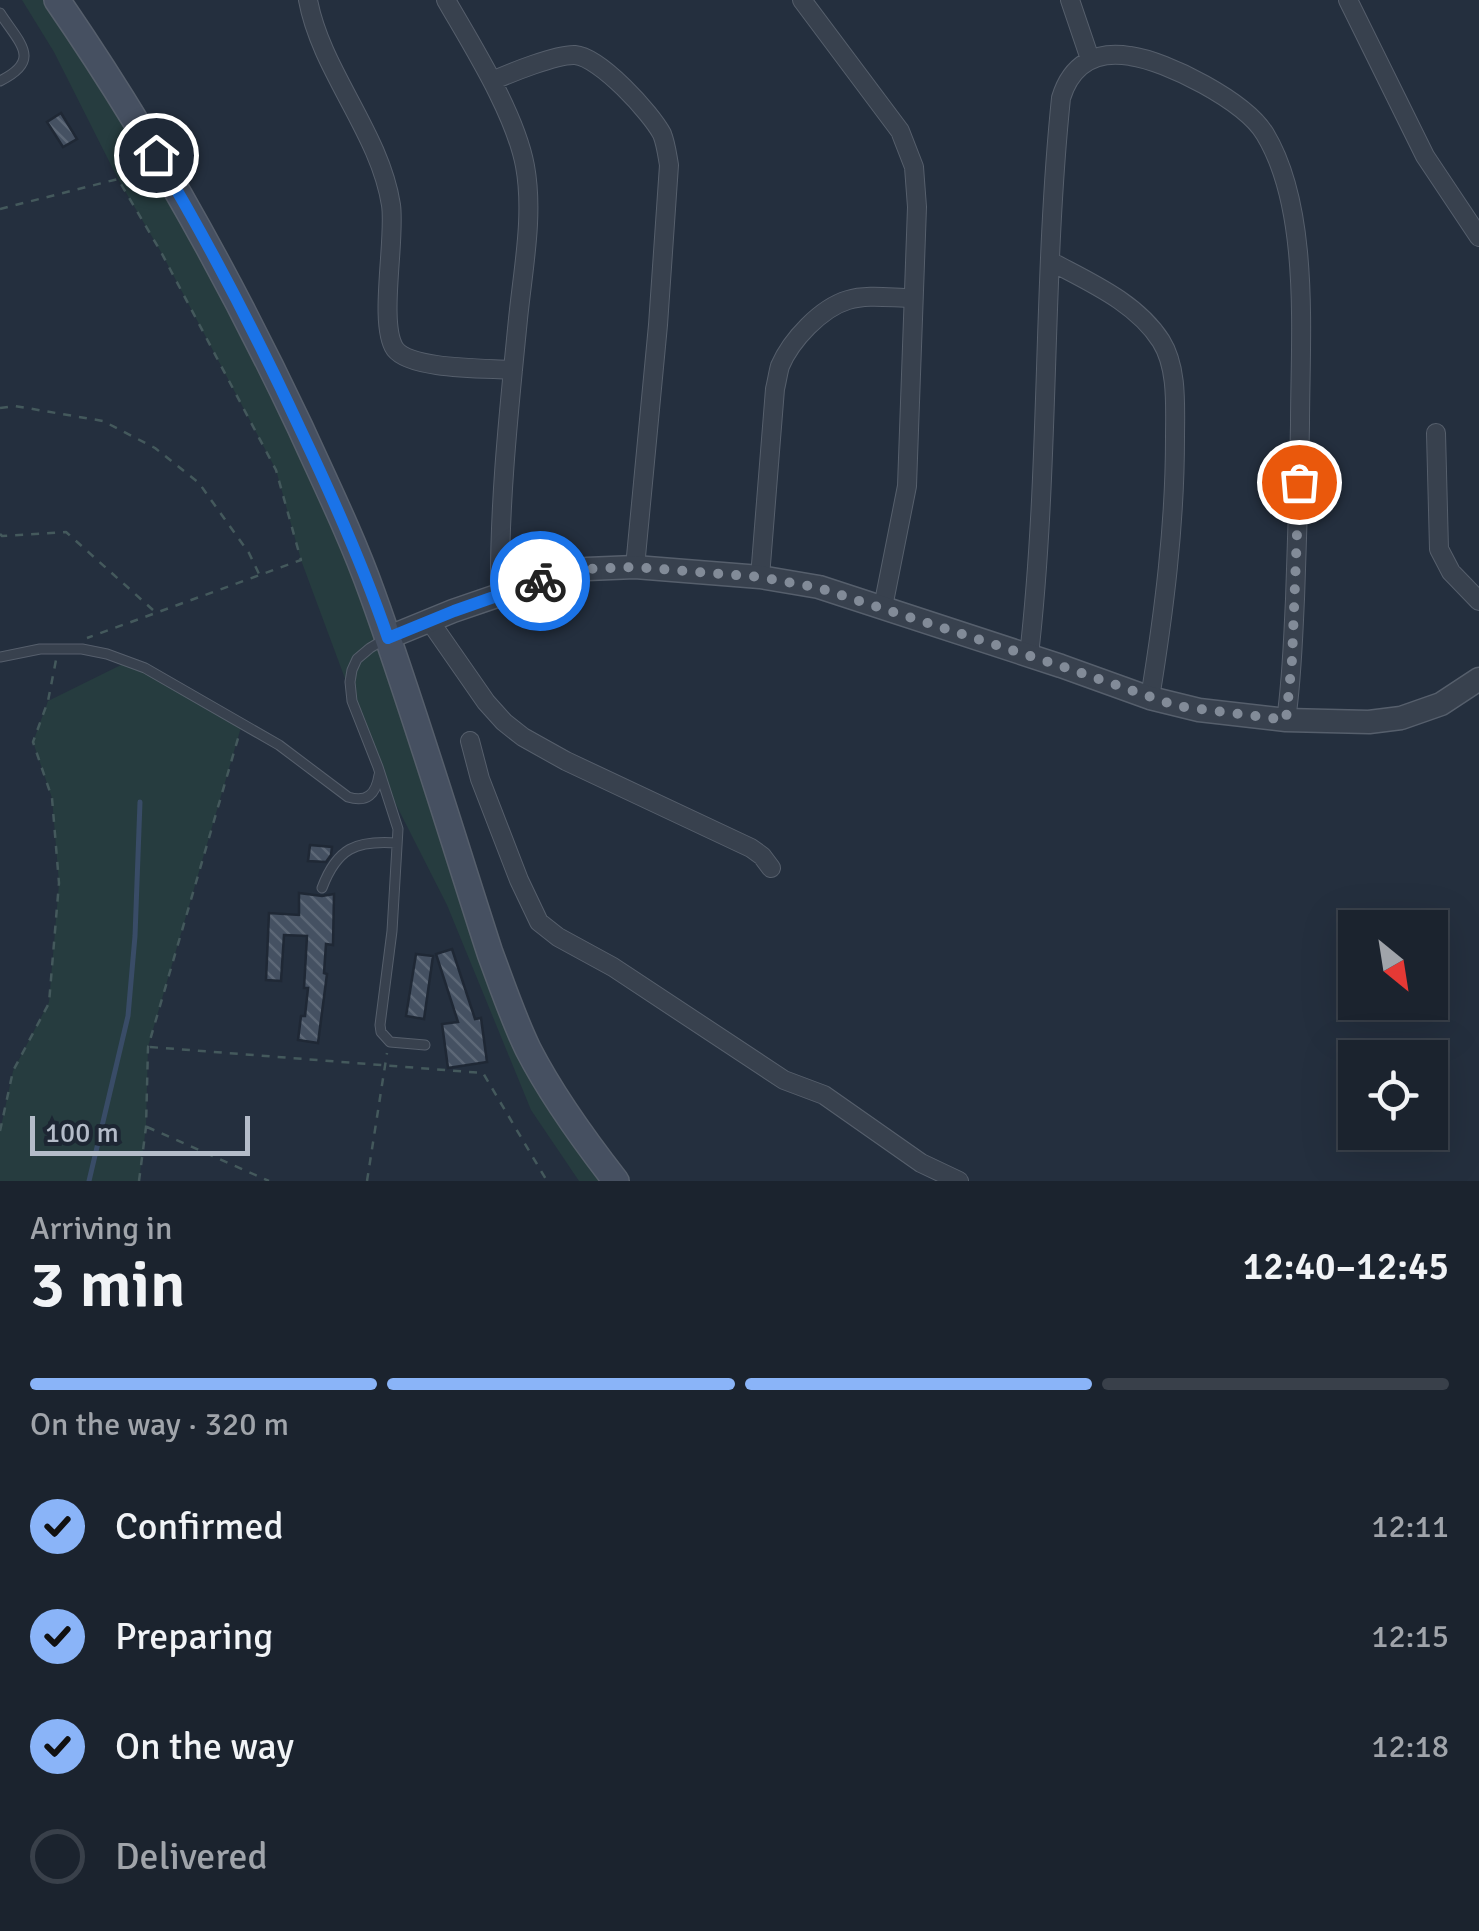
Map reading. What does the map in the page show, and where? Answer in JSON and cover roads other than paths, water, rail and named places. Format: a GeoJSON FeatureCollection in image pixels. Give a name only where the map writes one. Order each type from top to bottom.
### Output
{"type":"FeatureCollection","features":[{"type":"Feature","properties":{"kind":"main road"},"geometry":{"type":"LineString","coordinates":[[57,0],[175,186],[324,479],[388,638],[512,1011],[544,1076],[616,1181]]}},
{"type":"Feature","properties":{"kind":"street"},"geometry":{"type":"LineString","coordinates":[[308,0],[318,34],[388,191],[392,230],[388,316],[392,344],[400,354],[424,363],[513,370]]}},
{"type":"Feature","properties":{"kind":"street"},"geometry":{"type":"LineString","coordinates":[[446,0],[492,81],[516,139],[527,182],[526,241],[503,466],[500,594]]}},
{"type":"Feature","properties":{"kind":"street"},"geometry":{"type":"LineString","coordinates":[[802,0],[887,110],[914,166],[917,207],[907,486],[883,607]]}},
{"type":"Feature","properties":{"kind":"street"},"geometry":{"type":"LineString","coordinates":[[1070,0],[1090,59]]}},
{"type":"Feature","properties":{"kind":"street"},"geometry":{"type":"LineString","coordinates":[[1348,0],[1425,156],[1479,237]]}},
{"type":"Feature","properties":{"kind":"street"},"geometry":{"type":"LineString","coordinates":[[1028,655],[1037,582],[1055,155],[1061,98],[1074,72],[1090,59],[1122,54],[1154,62],[1244,110],[1266,134],[1290,196],[1300,295],[1300,447],[1286,720]]}},
{"type":"Feature","properties":{"kind":"street"},"geometry":{"type":"LineString","coordinates":[[492,81],[566,56],[585,58],[638,102],[666,145],[669,165],[658,325],[635,567]]}},
{"type":"Feature","properties":{"kind":"street"},"geometry":{"type":"LineString","coordinates":[[1050,260],[1108,292],[1149,325],[1166,351],[1172,371],[1173,519],[1150,698]]}},
{"type":"Feature","properties":{"kind":"street"},"geometry":{"type":"LineString","coordinates":[[760,577],[775,389],[784,357],[815,320],[843,301],[912,298]]}},
{"type":"Feature","properties":{"kind":"street"},"geometry":{"type":"LineString","coordinates":[[1436,433],[1439,549],[1451,572],[1479,601]]}},
{"type":"Feature","properties":{"kind":"street"},"geometry":{"type":"LineString","coordinates":[[388,638],[500,594],[571,572],[635,567],[760,577],[819,588],[1150,698],[1199,710],[1286,720],[1369,722],[1400,718],[1440,704],[1479,679]]}},
{"type":"Feature","properties":{"kind":"street"},"geometry":{"type":"LineString","coordinates":[[429,620],[486,702],[523,736],[566,761],[751,848],[771,868]]}},
{"type":"Feature","properties":{"kind":"street"},"geometry":{"type":"LineString","coordinates":[[470,741],[480,779],[539,922],[613,966],[784,1080],[824,1095],[921,1162],[959,1181]]}},
{"type":"Feature","properties":{"kind":"lane"},"geometry":{"type":"LineString","coordinates":[[0,13],[26,56],[18,71],[0,81]]}},
{"type":"Feature","properties":{"kind":"lane"},"geometry":{"type":"LineString","coordinates":[[388,638],[357,659],[350,682],[352,701],[395,816],[398,843],[380,1025],[390,1042],[424,1045]]}},
{"type":"Feature","properties":{"kind":"lane"},"geometry":{"type":"LineString","coordinates":[[0,657],[40,648],[107,654],[145,668],[279,745],[348,797],[366,799],[376,790],[380,773]]}},
{"type":"Feature","properties":{"kind":"lane"},"geometry":{"type":"LineString","coordinates":[[322,888],[330,868],[343,853],[362,843],[398,843]]}},
{"type":"Feature","properties":{"kind":"waterway"},"geometry":{"type":"LineString","coordinates":[[89,1181],[128,1016],[140,802]]}}]}
